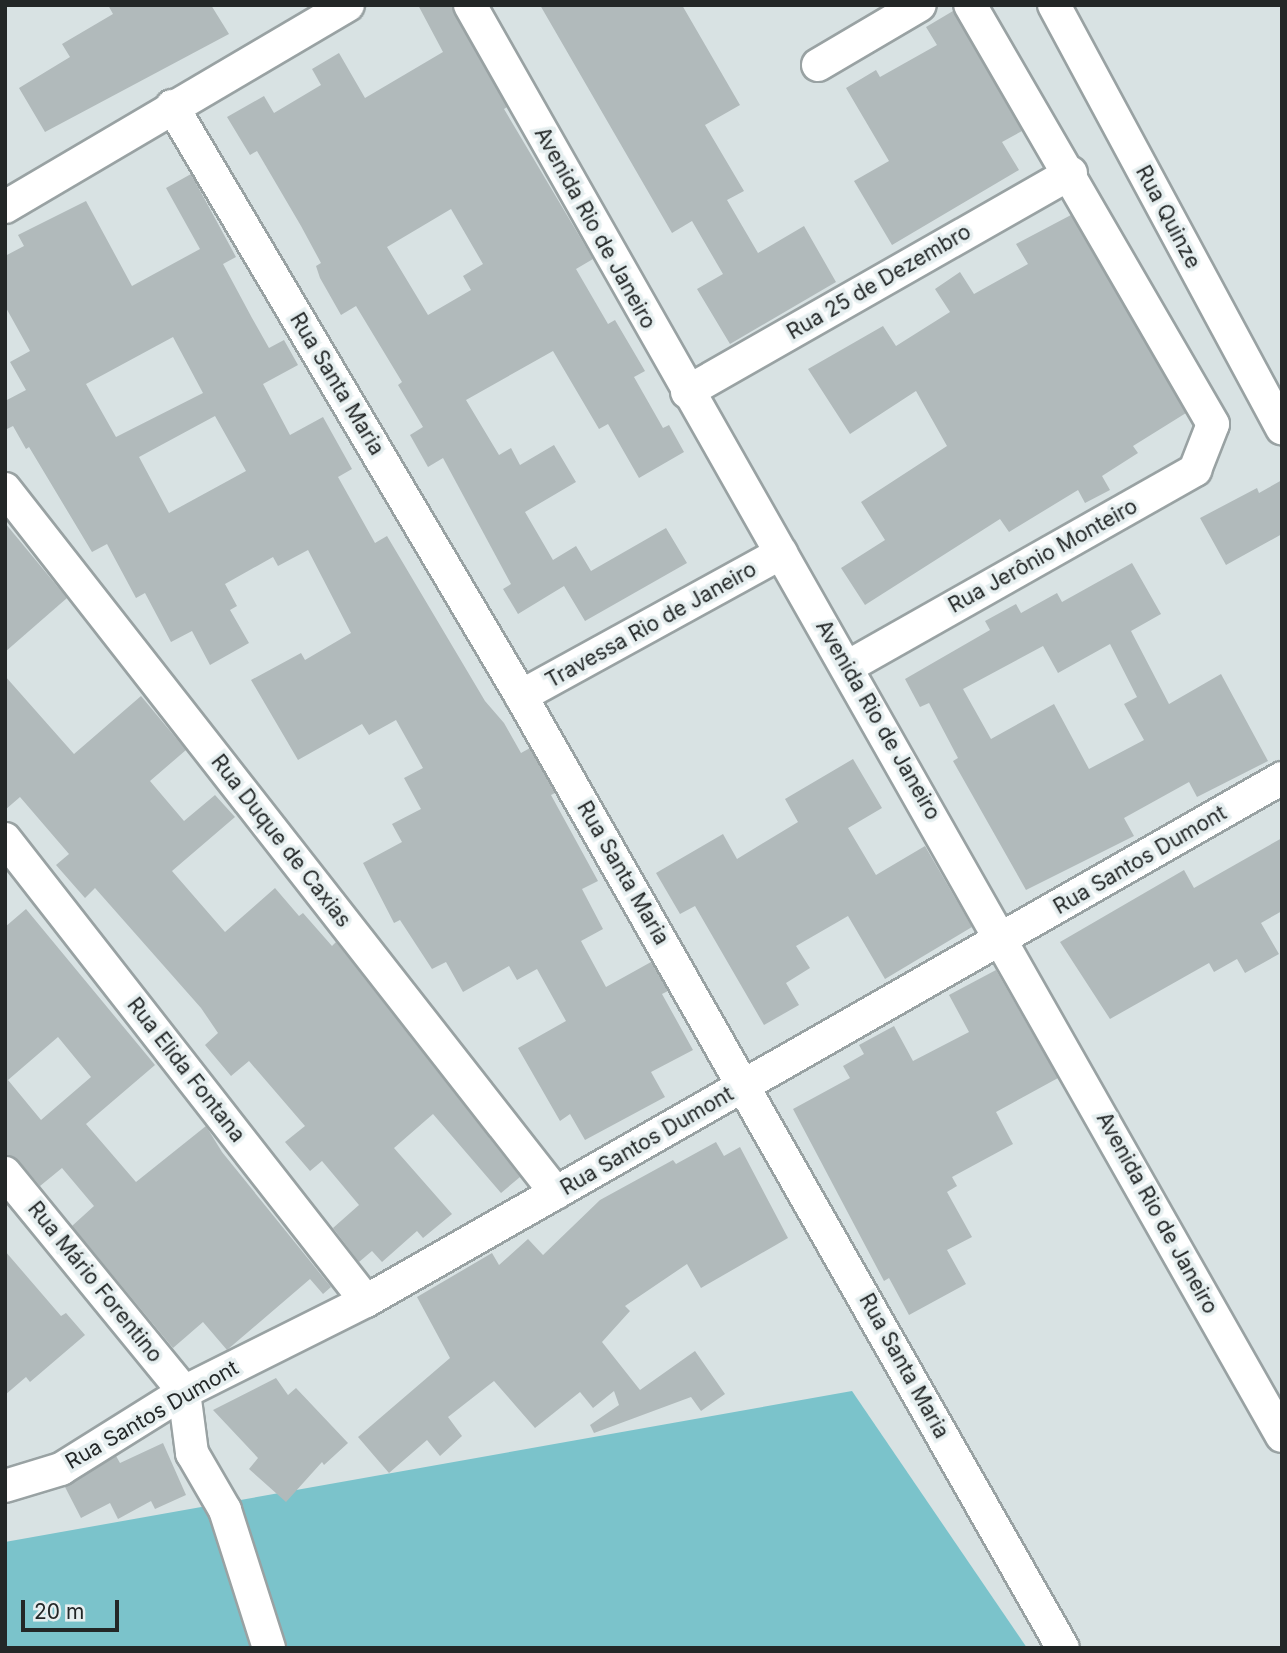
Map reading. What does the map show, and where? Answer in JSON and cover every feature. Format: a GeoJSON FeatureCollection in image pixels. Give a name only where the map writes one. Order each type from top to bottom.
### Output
{"type":"FeatureCollection","features":[{"type":"Feature","properties":{"kind":"street"},"geometry":{"type":"LineString","coordinates":[[5,207],[172,106],[348,5]]}},
{"type":"Feature","properties":{"kind":"street","name":"Avenida Rio de Janeiro"},"geometry":{"type":"LineString","coordinates":[[470,5],[687,392],[849,666],[1282,1436]]}},
{"type":"Feature","properties":{"kind":"street"},"geometry":{"type":"LineString","coordinates":[[818,65],[920,5]]}},
{"type":"Feature","properties":{"kind":"street"},"geometry":{"type":"LineString","coordinates":[[970,5],[1071,173]]}},
{"type":"Feature","properties":{"kind":"street","name":"Rua Quinze"},"geometry":{"type":"LineString","coordinates":[[1055,5],[1282,429]]}},
{"type":"Feature","properties":{"kind":"street","name":"Rua Santa Maria"},"geometry":{"type":"LineString","coordinates":[[172,106],[521,696],[745,1085],[1063,1648]]}},
{"type":"Feature","properties":{"kind":"street","name":"Rua 25 de Dezembro"},"geometry":{"type":"LineString","coordinates":[[687,392],[1071,173]]}},
{"type":"Feature","properties":{"kind":"street","name":"Rua Jerônio Monteiro"},"geometry":{"type":"LineString","coordinates":[[849,666],[1195,470],[1213,424],[1071,173]]}},
{"type":"Feature","properties":{"kind":"street","name":"Rua Duque de Caxias"},"geometry":{"type":"LineString","coordinates":[[5,489],[556,1193]]}},
{"type":"Feature","properties":{"kind":"street","name":"Travessa Rio de Janeiro"},"geometry":{"type":"LineString","coordinates":[[521,696],[781,553]]}},
{"type":"Feature","properties":{"kind":"street","name":"Rua Santos Dumont"},"geometry":{"type":"LineString","coordinates":[[5,1486],[61,1469],[184,1392],[366,1301],[1003,940],[1282,778]]}},
{"type":"Feature","properties":{"kind":"street","name":"Rua Elida Fontana"},"geometry":{"type":"LineString","coordinates":[[5,839],[366,1301]]}},
{"type":"Feature","properties":{"kind":"street","name":"Rua Mário Forentino"},"geometry":{"type":"LineString","coordinates":[[5,1173],[184,1392]]}},
{"type":"Feature","properties":{"kind":"street"},"geometry":{"type":"LineString","coordinates":[[184,1392],[192,1453],[225,1510],[269,1648]]}},
{"type":"Feature","properties":{"kind":"shaded area"},"geometry":{"type":"Polygon","coordinates":[[[852,1391],[1027,1648],[5,1648],[5,1542],[852,1391]]]}},
{"type":"Feature","properties":{"kind":"building"},"geometry":{"type":"Polygon","coordinates":[[[108,5],[211,5],[229,34],[45,132],[19,88],[70,57],[62,44],[113,14],[108,5]]]}},
{"type":"Feature","properties":{"kind":"building"},"geometry":{"type":"Polygon","coordinates":[[[418,5],[452,5],[507,107],[504,109],[593,259],[576,269],[608,324],[615,320],[645,371],[634,377],[663,428],[669,425],[684,452],[639,478],[608,424],[599,429],[553,351],[466,400],[499,455],[511,448],[520,465],[554,445],[576,482],[525,512],[553,560],[576,546],[591,571],[666,528],[687,563],[585,621],[564,586],[518,614],[503,589],[511,584],[443,458],[428,467],[410,435],[423,427],[398,385],[402,382],[356,306],[341,315],[320,278],[316,266],[321,263],[301,226],[257,151],[250,155],[227,117],[264,96],[274,113],[321,85],[312,69],[339,53],[365,98],[443,52],[418,5]],[[451,209],[387,247],[428,315],[471,290],[463,276],[483,264],[451,209]]]}},
{"type":"Feature","properties":{"kind":"building"},"geometry":{"type":"Polygon","coordinates":[[[540,5],[682,5],[740,105],[705,125],[744,191],[727,200],[758,253],[804,226],[836,282],[730,344],[697,289],[723,274],[692,221],[672,233],[540,5]]]}},
{"type":"Feature","properties":{"kind":"building"},"geometry":{"type":"Polygon","coordinates":[[[953,11],[1022,131],[1002,142],[1019,170],[892,245],[854,181],[889,161],[846,88],[876,70],[880,77],[937,45],[926,27],[953,11]]]}},
{"type":"Feature","properties":{"kind":"building"},"geometry":{"type":"Polygon","coordinates":[[[191,174],[236,257],[223,264],[252,318],[269,348],[284,340],[298,365],[263,384],[290,435],[323,417],[352,469],[338,477],[375,543],[387,536],[485,701],[504,723],[521,753],[530,748],[555,793],[551,795],[598,881],[582,889],[603,929],[581,941],[606,987],[651,962],[668,991],[662,994],[693,1050],[651,1072],[665,1097],[585,1140],[570,1114],[560,1121],[518,1048],[566,1021],[537,969],[517,980],[509,966],[463,992],[446,962],[432,969],[400,920],[394,923],[363,863],[402,842],[392,824],[421,809],[404,778],[423,768],[396,720],[369,735],[362,724],[298,760],[251,680],[301,653],[305,660],[351,633],[308,550],[278,566],[273,557],[225,584],[237,606],[230,610],[249,643],[210,665],[192,631],[171,642],[145,593],[136,598],[107,544],[92,552],[29,447],[26,449],[13,426],[5,430],[5,401],[26,390],[10,362],[30,351],[5,306],[5,256],[24,246],[18,235],[86,201],[132,286],[200,249],[166,188],[191,174]],[[173,337],[86,384],[116,437],[203,393],[173,337]],[[215,416],[139,457],[169,513],[246,471],[215,416]]]}},
{"type":"Feature","properties":{"kind":"building"},"geometry":{"type":"Polygon","coordinates":[[[1071,215],[1186,413],[1133,446],[1138,453],[1102,476],[1110,490],[1085,503],[1078,490],[1009,532],[1000,519],[865,605],[841,568],[885,540],[861,502],[947,446],[916,391],[850,434],[808,369],[883,326],[896,346],[950,312],[935,289],[960,272],[974,294],[1028,264],[1016,244],[1071,215]]]}},
{"type":"Feature","properties":{"kind":"building"},"geometry":{"type":"Polygon","coordinates":[[[1282,480],[1282,534],[1226,565],[1200,518],[1257,488],[1259,493],[1282,480]]]}},
{"type":"Feature","properties":{"kind":"building"},"geometry":{"type":"Polygon","coordinates":[[[5,523],[67,598],[5,652],[5,523]]]}},
{"type":"Feature","properties":{"kind":"building"},"geometry":{"type":"Polygon","coordinates":[[[1132,563],[1161,614],[1131,631],[1169,704],[1221,674],[1268,761],[1197,797],[1189,782],[1124,818],[1134,836],[1026,890],[953,761],[958,758],[929,703],[920,707],[905,679],[990,630],[985,621],[1016,604],[1021,613],[1057,593],[1062,602],[1132,563]],[[1110,644],[1058,673],[1043,646],[963,689],[991,739],[1054,704],[1089,769],[1144,740],[1124,704],[1137,697],[1110,644]]]}},
{"type":"Feature","properties":{"kind":"building"},"geometry":{"type":"Polygon","coordinates":[[[5,676],[74,754],[141,696],[186,750],[150,781],[184,821],[215,795],[235,817],[172,871],[225,932],[275,888],[299,916],[303,913],[332,946],[336,942],[520,1177],[501,1193],[433,1114],[394,1148],[452,1214],[423,1238],[417,1231],[382,1262],[372,1251],[359,1262],[333,1228],[359,1205],[322,1161],[310,1171],[285,1142],[305,1126],[249,1061],[231,1076],[205,1045],[218,1033],[201,1008],[95,888],[85,898],[56,865],[69,854],[20,797],[5,810],[5,676]]]}},
{"type":"Feature","properties":{"kind":"building"},"geometry":{"type":"Polygon","coordinates":[[[853,759],[882,808],[848,828],[876,875],[925,846],[972,927],[885,979],[848,916],[796,946],[810,968],[786,983],[799,1005],[764,1025],[695,906],[680,914],[656,873],[723,834],[737,859],[798,822],[785,799],[853,759]]]}},
{"type":"Feature","properties":{"kind":"building"},"geometry":{"type":"Polygon","coordinates":[[[1282,838],[1282,911],[1261,923],[1279,954],[1245,973],[1237,959],[1214,972],[1209,963],[1110,1019],[1060,942],[1184,870],[1194,888],[1282,838]]]}},
{"type":"Feature","properties":{"kind":"building"},"geometry":{"type":"Polygon","coordinates":[[[26,909],[155,1065],[86,1124],[136,1182],[206,1126],[222,1152],[331,1287],[323,1294],[310,1279],[227,1350],[203,1322],[173,1348],[72,1226],[94,1206],[62,1168],[40,1186],[19,1161],[5,1155],[5,927],[26,909]],[[58,1037],[8,1080],[41,1120],[91,1077],[58,1037]]]}},
{"type":"Feature","properties":{"kind":"building"},"geometry":{"type":"Polygon","coordinates":[[[996,970],[1058,1078],[996,1112],[1013,1144],[952,1177],[957,1186],[947,1192],[972,1237],[947,1250],[966,1284],[909,1315],[889,1278],[884,1281],[793,1109],[850,1078],[843,1066],[864,1054],[859,1045],[894,1026],[913,1061],[969,1032],[949,995],[996,970]]]}},
{"type":"Feature","properties":{"kind":"building"},"geometry":{"type":"Polygon","coordinates":[[[716,1142],[724,1156],[740,1147],[788,1238],[701,1288],[687,1264],[625,1306],[630,1311],[602,1342],[640,1390],[695,1351],[725,1394],[701,1411],[691,1397],[594,1433],[590,1425],[619,1405],[614,1391],[593,1408],[580,1392],[535,1428],[494,1381],[448,1417],[462,1436],[440,1456],[427,1440],[389,1473],[358,1437],[450,1358],[417,1297],[492,1253],[499,1265],[528,1239],[543,1255],[600,1200],[673,1160],[676,1164],[716,1142]]]}},
{"type":"Feature","properties":{"kind":"building"},"geometry":{"type":"Polygon","coordinates":[[[5,1251],[61,1316],[66,1313],[85,1335],[30,1382],[26,1377],[5,1395],[5,1251]]]}},
{"type":"Feature","properties":{"kind":"building"},"geometry":{"type":"Polygon","coordinates":[[[276,1378],[288,1395],[296,1388],[348,1443],[324,1465],[322,1462],[286,1502],[249,1469],[258,1458],[213,1410],[276,1378]]]}},
{"type":"Feature","properties":{"kind":"building"},"geometry":{"type":"Polygon","coordinates":[[[163,1443],[186,1495],[155,1509],[151,1501],[118,1519],[110,1503],[81,1518],[65,1487],[116,1456],[120,1463],[163,1443]]]}}]}
